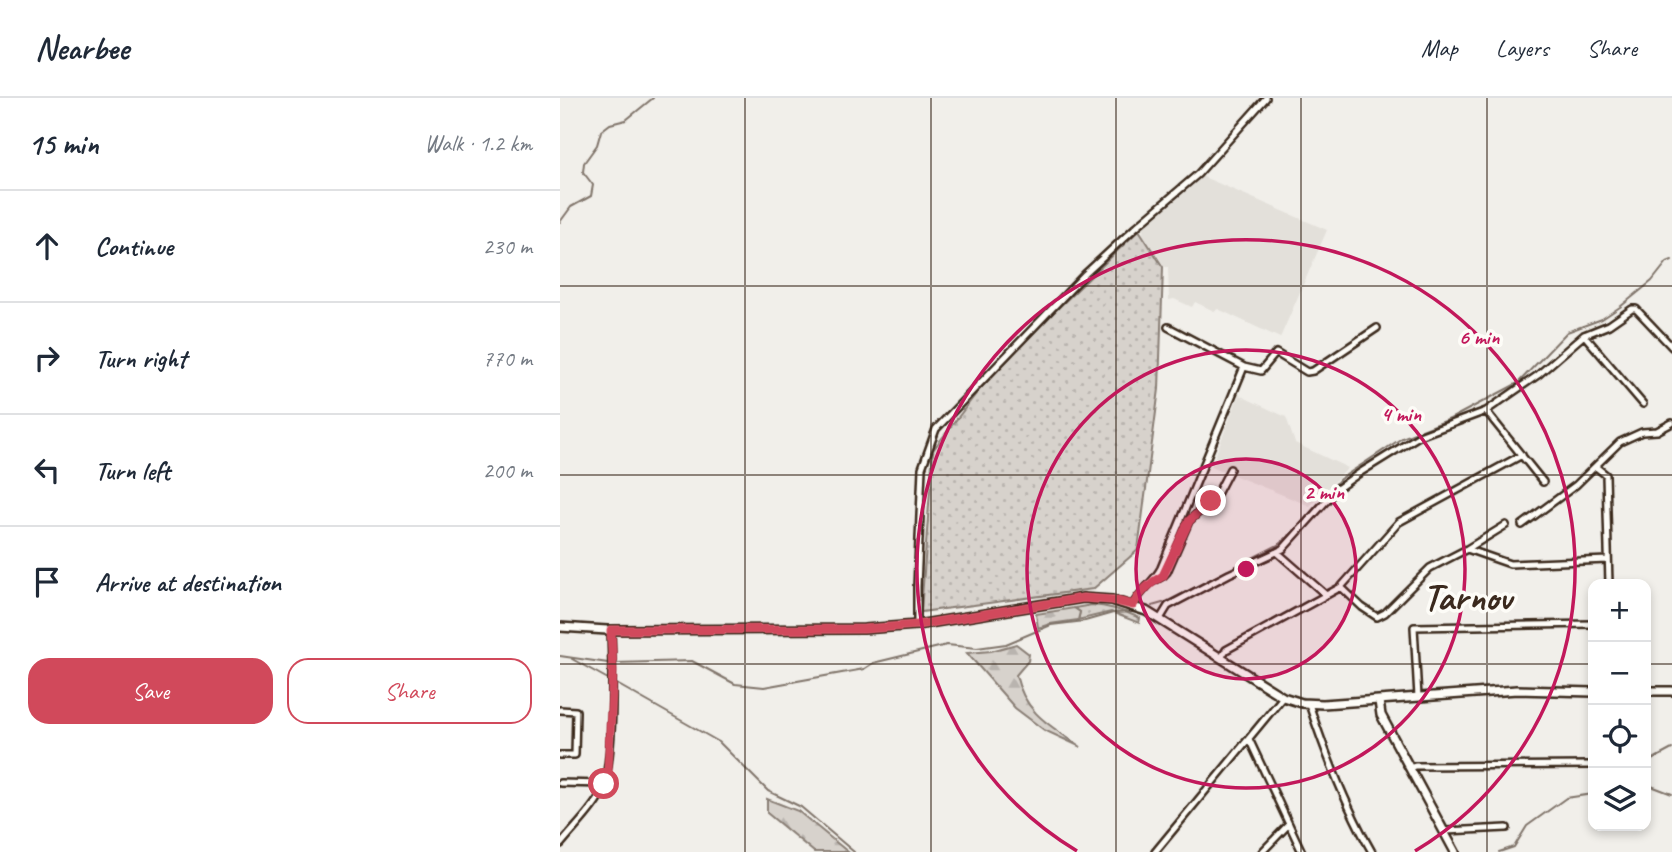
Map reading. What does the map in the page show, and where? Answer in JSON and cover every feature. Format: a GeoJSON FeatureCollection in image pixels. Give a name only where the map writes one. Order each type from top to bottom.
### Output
{"type":"FeatureCollection","features":[{"type":"Feature","properties":{"kind":"main road"},"geometry":{"type":"LineString","coordinates":[[560,627],[611,630],[864,629],[917,625],[1083,598],[1133,605],[1160,619],[1283,697],[1308,704],[1517,690],[1588,692]]}},
{"type":"Feature","properties":{"kind":"main road"},"geometry":{"type":"LineString","coordinates":[[1651,691],[1670,690]]}},
{"type":"Feature","properties":{"kind":"main road"},"geometry":{"type":"LineString","coordinates":[[1379,701],[1381,715],[1455,852]]}},
{"type":"Feature","properties":{"kind":"street"},"geometry":{"type":"LineString","coordinates":[[917,625],[916,587],[922,468],[936,429],[1085,274],[1198,174],[1266,98]]}},
{"type":"Feature","properties":{"kind":"street"},"geometry":{"type":"LineString","coordinates":[[1160,619],[1168,606],[1277,552],[1298,535],[1337,489],[1362,472],[1419,436],[1486,411],[1538,375],[1584,335],[1609,325],[1630,310],[1636,309],[1672,347]]}},
{"type":"Feature","properties":{"kind":"street"},"geometry":{"type":"LineString","coordinates":[[1168,327],[1244,367],[1261,371],[1276,353],[1307,372],[1313,371],[1377,328]]}},
{"type":"Feature","properties":{"kind":"street"},"geometry":{"type":"LineString","coordinates":[[1584,335],[1643,404]]}},
{"type":"Feature","properties":{"kind":"street"},"geometry":{"type":"LineString","coordinates":[[1154,580],[1244,367]]}},
{"type":"Feature","properties":{"kind":"street"},"geometry":{"type":"LineString","coordinates":[[1486,411],[1543,482]]}},
{"type":"Feature","properties":{"kind":"street"},"geometry":{"type":"LineString","coordinates":[[1522,524],[1576,485],[1619,442],[1642,432],[1657,431],[1672,423]]}},
{"type":"Feature","properties":{"kind":"street"},"geometry":{"type":"LineString","coordinates":[[1221,658],[1226,650],[1341,587],[1399,522],[1522,455]]}},
{"type":"Feature","properties":{"kind":"street"},"geometry":{"type":"LineString","coordinates":[[1596,467],[1606,475],[1609,579]]}},
{"type":"Feature","properties":{"kind":"street"},"geometry":{"type":"LineString","coordinates":[[1133,605],[1138,594],[1167,572],[1189,521],[1216,496],[1230,470]]}},
{"type":"Feature","properties":{"kind":"street"},"geometry":{"type":"LineString","coordinates":[[1341,587],[1377,617],[1385,613],[1430,568],[1506,525]]}},
{"type":"Feature","properties":{"kind":"street"},"geometry":{"type":"LineString","coordinates":[[1467,549],[1510,564],[1608,560]]}},
{"type":"Feature","properties":{"kind":"street"},"geometry":{"type":"LineString","coordinates":[[1277,552],[1326,595]]}},
{"type":"Feature","properties":{"kind":"street"},"geometry":{"type":"LineString","coordinates":[[1418,697],[1414,627],[1588,624]]}},
{"type":"Feature","properties":{"kind":"street"},"geometry":{"type":"LineString","coordinates":[[561,844],[599,797],[608,770],[613,671],[611,630]]}},
{"type":"Feature","properties":{"kind":"street"},"geometry":{"type":"LineString","coordinates":[[1155,852],[1283,697]]}},
{"type":"Feature","properties":{"kind":"street"},"geometry":{"type":"LineString","coordinates":[[1308,704],[1352,814],[1372,852]]}},
{"type":"Feature","properties":{"kind":"street"},"geometry":{"type":"LineString","coordinates":[[560,710],[576,711],[575,755],[560,755]]}},
{"type":"Feature","properties":{"kind":"street"},"geometry":{"type":"LineString","coordinates":[[1249,739],[1302,852]]}},
{"type":"Feature","properties":{"kind":"street"},"geometry":{"type":"LineString","coordinates":[[1409,768],[1588,765]]}},
{"type":"Feature","properties":{"kind":"street"},"geometry":{"type":"LineString","coordinates":[[560,783],[604,784]]}},
{"type":"Feature","properties":{"kind":"street"},"geometry":{"type":"LineString","coordinates":[[1262,852],[1289,824]]}},
{"type":"Feature","properties":{"kind":"street"},"geometry":{"type":"LineString","coordinates":[[1446,831],[1507,828]]}},
{"type":"Feature","properties":{"kind":"shaded area"},"geometry":{"type":"Polygon","coordinates":[[[1199,175],[1327,230],[1280,338],[1218,309],[1214,311],[1195,302],[1192,307],[1174,299],[1169,300],[1168,267],[1165,267],[1143,234],[1144,224],[1169,202],[1174,201],[1199,175]]]}},
{"type":"Feature","properties":{"kind":"shaded area"},"geometry":{"type":"Polygon","coordinates":[[[1239,395],[1286,417],[1295,443],[1348,468],[1310,506],[1211,466],[1239,395]]]}},
{"type":"Feature","properties":{"kind":"green space"},"geometry":{"type":"Polygon","coordinates":[[[1139,230],[1163,267],[1159,389],[1138,550],[1093,589],[921,612],[933,450],[979,390],[1052,314],[1139,230]]]}},
{"type":"Feature","properties":{"kind":"green space"},"geometry":{"type":"Polygon","coordinates":[[[1092,605],[1128,613],[1140,618],[1139,623],[1111,612],[1078,620],[1080,612],[1074,608],[1092,605]]]}},
{"type":"Feature","properties":{"kind":"green space"},"geometry":{"type":"Polygon","coordinates":[[[1074,608],[1080,612],[1078,620],[1038,628],[1036,614],[1074,608]]]}},
{"type":"Feature","properties":{"kind":"green space"},"geometry":{"type":"Polygon","coordinates":[[[1016,644],[1029,654],[1028,661],[1016,675],[1026,700],[1041,718],[1081,747],[1044,730],[1015,708],[967,653],[991,651],[1016,644]]]}},
{"type":"Feature","properties":{"kind":"green space"},"geometry":{"type":"Polygon","coordinates":[[[767,799],[798,811],[848,852],[814,852],[767,813],[767,799]]]}},
{"type":"Feature","properties":{"kind":"waterway"},"geometry":{"type":"LineString","coordinates":[[560,222],[571,207],[591,196],[593,185],[583,172],[584,163],[597,145],[601,131],[610,124],[626,120],[653,98]]}},
{"type":"Feature","properties":{"kind":"waterway"},"geometry":{"type":"LineString","coordinates":[[1152,606],[1166,602],[1278,545],[1340,479],[1402,438],[1450,419],[1518,383],[1567,332],[1602,319],[1620,307],[1652,281],[1667,262],[1672,260]]}},
{"type":"Feature","properties":{"kind":"waterway"},"geometry":{"type":"LineString","coordinates":[[615,663],[692,661],[735,684],[764,687],[864,669],[873,663],[947,645],[977,648],[1006,644],[1051,625],[1085,621],[1113,613],[1135,612]]}},
{"type":"Feature","properties":{"kind":"waterway"},"geometry":{"type":"LineString","coordinates":[[560,656],[608,663]]}},
{"type":"Feature","properties":{"kind":"waterway"},"geometry":{"type":"LineString","coordinates":[[572,659],[608,679]]}},
{"type":"Feature","properties":{"kind":"waterway"},"geometry":{"type":"LineString","coordinates":[[615,683],[719,742],[768,791],[801,807],[854,852]]}},
{"type":"Feature","properties":{"kind":"waterway"},"geometry":{"type":"LineString","coordinates":[[1651,760],[1672,749]]}},
{"type":"Feature","properties":{"kind":"waterway"},"geometry":{"type":"LineString","coordinates":[[1651,786],[1672,794]]}},
{"type":"Feature","properties":{"kind":"waterway"},"geometry":{"type":"LineString","coordinates":[[1499,852],[1514,847],[1527,826],[1566,798],[1588,795]]}},
{"type":"Feature","properties":{"kind":"district","name":"Tarnov"},"geometry":{"type":"Point","coordinates":[1467,597]}},
{"type":"Feature","properties":{"kind":"route"},"geometry":{"type":"LineString","coordinates":[[604,784],[608,770],[613,671],[611,630],[864,629],[917,625],[1083,598],[1101,598],[1133,605],[1138,594],[1167,572],[1189,521],[1211,501]]}}]}
